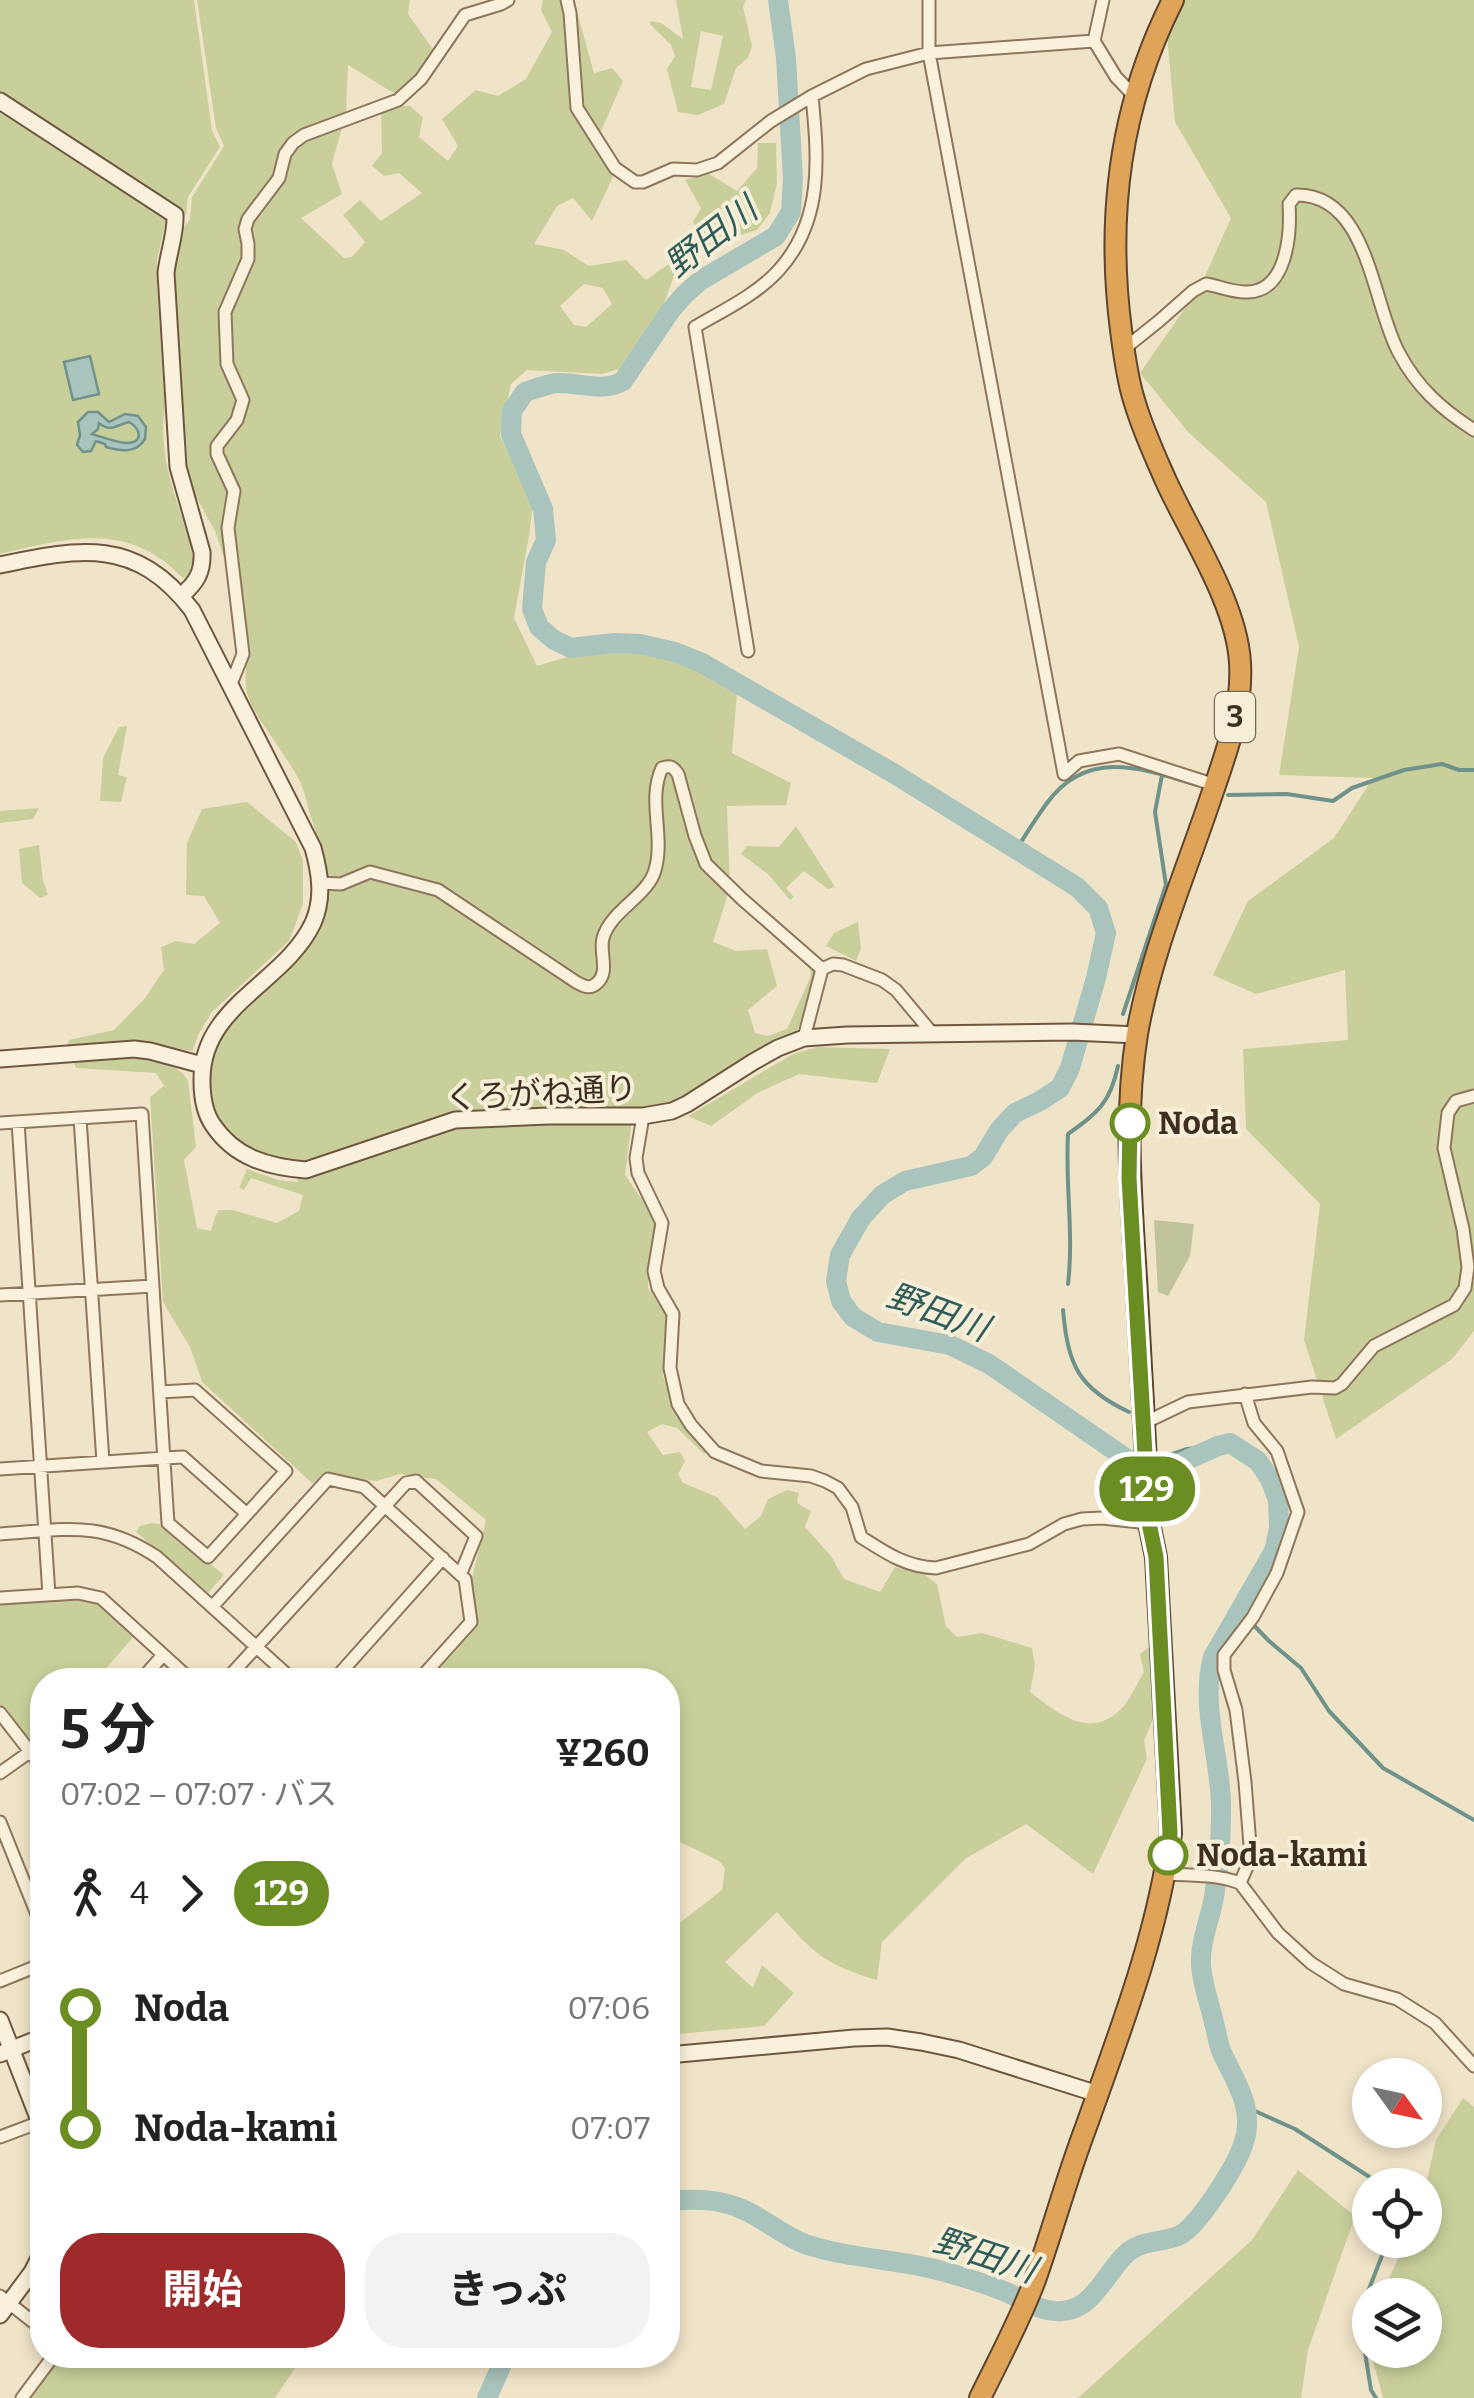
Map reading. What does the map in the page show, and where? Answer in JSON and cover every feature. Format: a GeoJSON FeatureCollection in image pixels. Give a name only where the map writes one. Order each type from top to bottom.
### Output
{"type":"FeatureCollection","features":[{"type":"Feature","properties":{"kind":"highway","name":"3"},"geometry":{"type":"LineString","coordinates":[[980,2398],[1034,2281],[1140,1971],[1170,1833],[1156,1557],[1149,1523],[1129,1178],[1133,1070],[1142,1010],[1162,941],[1238,708],[1240,661],[1218,587],[1167,482],[1132,397],[1115,280],[1114,227],[1119,176],[1136,98],[1152,47],[1173,0]]}},
{"type":"Feature","properties":{"kind":"street"},"geometry":{"type":"LineString","coordinates":[[231,684],[243,654],[228,528],[234,492],[217,446],[237,420],[243,400],[227,364],[225,312],[248,260],[248,220],[279,178],[284,154],[293,143],[304,135],[398,100],[421,79],[466,15],[508,0]]}},
{"type":"Feature","properties":{"kind":"street"},"geometry":{"type":"LineString","coordinates":[[567,0],[577,108],[615,168],[635,182],[673,169],[696,170],[718,163],[808,98],[866,69],[930,53],[1094,40]]}},
{"type":"Feature","properties":{"kind":"street"},"geometry":{"type":"LineString","coordinates":[[929,0],[930,53],[1064,774],[1078,761],[1119,754],[1215,785]]}},
{"type":"Feature","properties":{"kind":"street"},"geometry":{"type":"LineString","coordinates":[[1103,0],[1094,40],[1116,77],[1136,98]]}},
{"type":"Feature","properties":{"kind":"street"},"geometry":{"type":"LineString","coordinates":[[748,651],[695,328],[777,272],[805,229],[818,158],[808,98]]}},
{"type":"Feature","properties":{"kind":"street"},"geometry":{"type":"LineString","coordinates":[[0,101],[175,215],[166,273],[178,467],[202,552],[195,584],[181,596]]}},
{"type":"Feature","properties":{"kind":"street"},"geometry":{"type":"LineString","coordinates":[[1124,349],[1192,291],[1206,284],[1245,292],[1260,290],[1270,283],[1286,254],[1288,204],[1296,195],[1311,194],[1340,213],[1354,230],[1364,249],[1388,330],[1419,383],[1443,410],[1474,430]]}},
{"type":"Feature","properties":{"kind":"street"},"geometry":{"type":"LineString","coordinates":[[0,566],[68,552],[112,555],[146,568],[170,585],[192,610],[231,684],[313,848],[320,883],[320,902],[306,935],[294,952],[233,1007],[218,1026],[202,1065],[134,1049],[0,1059]]}},
{"type":"Feature","properties":{"kind":"street"},"geometry":{"type":"LineString","coordinates":[[320,883],[341,884],[370,872],[438,890],[584,987],[591,987],[604,973],[603,937],[625,906],[643,892],[655,870],[656,782],[662,768],[668,766],[678,774],[694,836],[706,864],[822,969]]}},
{"type":"Feature","properties":{"kind":"street"},"geometry":{"type":"LineString","coordinates":[[822,969],[843,965],[882,980],[896,990],[932,1033]]}},
{"type":"Feature","properties":{"kind":"street"},"geometry":{"type":"LineString","coordinates":[[804,1038],[822,969]]}},
{"type":"Feature","properties":{"kind":"street","name":"くろがね通り"},"geometry":{"type":"LineString","coordinates":[[202,1065],[203,1100],[214,1128],[236,1150],[251,1158],[306,1170],[455,1120],[643,1116],[672,1110],[766,1055],[804,1038],[932,1033],[1137,1035]]}},
{"type":"Feature","properties":{"kind":"street"},"geometry":{"type":"LineString","coordinates":[[1144,1424],[1188,1402],[1312,1387],[1334,1388],[1342,1384],[1374,1346],[1454,1305],[1466,1288],[1468,1268],[1445,1142],[1448,1113],[1456,1101],[1474,1096]]}},
{"type":"Feature","properties":{"kind":"street"},"geometry":{"type":"LineString","coordinates":[[0,1123],[142,1114],[168,1523],[208,1557],[286,1471],[195,1390],[160,1392]]}},
{"type":"Feature","properties":{"kind":"street"},"geometry":{"type":"LineString","coordinates":[[643,1116],[636,1158],[638,1173],[662,1223],[654,1271],[658,1288],[673,1314],[672,1382],[678,1404],[710,1448],[760,1471],[825,1480],[838,1488],[852,1507],[861,1538],[896,1559],[921,1567],[936,1568],[1030,1544],[1064,1524],[1082,1519],[1149,1523]]}},
{"type":"Feature","properties":{"kind":"street"},"geometry":{"type":"LineString","coordinates":[[80,1118],[103,1462]]}},
{"type":"Feature","properties":{"kind":"street"},"geometry":{"type":"LineString","coordinates":[[18,1122],[49,1595]]}},
{"type":"Feature","properties":{"kind":"street"},"geometry":{"type":"LineString","coordinates":[[0,1295],[154,1286]]}},
{"type":"Feature","properties":{"kind":"street"},"geometry":{"type":"LineString","coordinates":[[1236,1881],[1252,1858],[1234,1699],[1224,1670],[1224,1655],[1249,1622],[1277,1573],[1298,1512],[1277,1451],[1254,1423],[1245,1394]]}},
{"type":"Feature","properties":{"kind":"street"},"geometry":{"type":"LineString","coordinates":[[0,1469],[183,1457],[247,1514]]}},
{"type":"Feature","properties":{"kind":"street"},"geometry":{"type":"LineString","coordinates":[[212,1607],[328,1479],[364,1487],[465,1579],[471,1622],[430,1668]]}},
{"type":"Feature","properties":{"kind":"street"},"geometry":{"type":"LineString","coordinates":[[237,1668],[406,1483],[416,1482],[476,1536],[461,1573]]}},
{"type":"Feature","properties":{"kind":"street"},"geometry":{"type":"LineString","coordinates":[[0,1534],[82,1529],[122,1537],[157,1558],[280,1668]]}},
{"type":"Feature","properties":{"kind":"street"},"geometry":{"type":"LineString","coordinates":[[347,1668],[443,1558]]}},
{"type":"Feature","properties":{"kind":"street"},"geometry":{"type":"LineString","coordinates":[[0,1598],[78,1593],[101,1598],[178,1668]]}},
{"type":"Feature","properties":{"kind":"street"},"geometry":{"type":"LineString","coordinates":[[152,1668],[163,1655]]}},
{"type":"Feature","properties":{"kind":"street"},"geometry":{"type":"LineString","coordinates":[[0,1713],[30,1749]]}},
{"type":"Feature","properties":{"kind":"street"},"geometry":{"type":"LineString","coordinates":[[0,1774],[30,1752]]}},
{"type":"Feature","properties":{"kind":"street"},"geometry":{"type":"LineString","coordinates":[[0,1822],[30,1897]]}},
{"type":"Feature","properties":{"kind":"street"},"geometry":{"type":"LineString","coordinates":[[1163,1874],[1236,1881],[1278,1933],[1312,1963],[1344,1984],[1397,1999],[1435,2023],[1474,2066]]}},
{"type":"Feature","properties":{"kind":"street"},"geometry":{"type":"LineString","coordinates":[[0,1981],[30,1969]]}},
{"type":"Feature","properties":{"kind":"street"},"geometry":{"type":"LineString","coordinates":[[0,2020],[6,2051],[30,2102]]}},
{"type":"Feature","properties":{"kind":"street"},"geometry":{"type":"LineString","coordinates":[[680,2054],[887,2038],[959,2050],[1098,2094]]}},
{"type":"Feature","properties":{"kind":"street"},"geometry":{"type":"LineString","coordinates":[[6,2051],[30,2042]]}},
{"type":"Feature","properties":{"kind":"street"},"geometry":{"type":"LineString","coordinates":[[0,2138],[30,2128]]}},
{"type":"Feature","properties":{"kind":"street"},"geometry":{"type":"LineString","coordinates":[[30,2274],[3,2305],[30,2322]]}},
{"type":"Feature","properties":{"kind":"street"},"geometry":{"type":"LineString","coordinates":[[22,2398],[44,2368]]}},
{"type":"Feature","properties":{"kind":"green space"},"geometry":{"type":"Polygon","coordinates":[[[0,0],[194,0],[212,130],[220,147],[188,197],[186,215],[166,220],[157,260],[164,443],[191,545],[193,560],[188,577],[183,578],[162,560],[121,541],[61,541],[0,554],[0,0]]]}},
{"type":"Feature","properties":{"kind":"green space"},"geometry":{"type":"Polygon","coordinates":[[[197,0],[410,0],[408,14],[435,52],[397,95],[348,65],[346,113],[332,164],[342,194],[301,218],[344,258],[352,257],[365,242],[343,215],[360,200],[381,221],[422,193],[399,173],[384,176],[372,166],[382,153],[381,112],[390,106],[410,106],[423,117],[419,137],[448,161],[458,146],[442,119],[476,90],[498,96],[526,79],[552,32],[541,10],[543,0],[569,0],[578,15],[594,73],[612,68],[623,81],[594,147],[613,177],[592,221],[573,198],[557,206],[534,244],[564,250],[589,266],[626,260],[646,280],[690,249],[695,258],[673,279],[662,308],[619,369],[602,374],[527,370],[511,384],[500,436],[533,505],[514,618],[537,666],[601,647],[651,641],[702,665],[737,694],[732,753],[791,783],[786,805],[727,806],[730,887],[713,942],[736,951],[767,949],[777,986],[748,1010],[755,1033],[768,1036],[787,1029],[811,976],[810,969],[765,925],[812,963],[817,978],[796,1034],[735,1064],[702,1087],[668,1103],[633,1111],[625,1175],[657,1221],[648,1288],[666,1315],[663,1376],[676,1415],[707,1451],[704,1454],[677,1428],[662,1424],[647,1432],[663,1455],[680,1452],[685,1461],[678,1474],[683,1483],[717,1497],[745,1529],[761,1516],[768,1499],[787,1490],[799,1493],[797,1503],[811,1511],[805,1527],[831,1556],[844,1579],[880,1592],[895,1567],[925,1575],[937,1584],[946,1626],[957,1637],[982,1633],[1032,1648],[1035,1666],[1030,1692],[1063,1715],[1087,1723],[1111,1717],[1129,1699],[1144,1672],[1140,1654],[1149,1647],[1155,1714],[1144,1741],[1147,1759],[1093,1874],[1026,1824],[965,1859],[882,1942],[877,1980],[844,1969],[821,1955],[777,1912],[725,1962],[753,1988],[762,1965],[794,1993],[764,2026],[680,2034],[680,1923],[722,1890],[725,1868],[719,1861],[680,1842],[680,1668],[440,1668],[477,1626],[472,1578],[486,1520],[436,1479],[400,1474],[376,1481],[323,1473],[313,1484],[202,1382],[190,1347],[163,1302],[150,1097],[164,1086],[156,1073],[76,1068],[74,1063],[138,1058],[169,1065],[188,1081],[196,1147],[184,1160],[197,1228],[211,1231],[219,1210],[233,1210],[277,1223],[299,1211],[303,1195],[251,1178],[244,1190],[239,1188],[247,1169],[278,1180],[298,1182],[296,1162],[259,1154],[231,1135],[217,1113],[210,1084],[213,1055],[225,1030],[306,950],[321,926],[327,898],[322,857],[303,789],[254,710],[247,691],[240,575],[228,569],[215,531],[186,479],[172,267],[182,230],[190,219],[192,197],[224,146],[216,128],[197,0]],[[584,284],[560,306],[574,325],[586,327],[612,304],[603,288],[584,284]]]}},
{"type":"Feature","properties":{"kind":"green space"},"geometry":{"type":"Polygon","coordinates":[[[676,0],[746,0],[743,7],[752,46],[748,58],[736,68],[724,104],[698,115],[678,112],[667,69],[675,56],[651,21],[661,23],[683,39],[676,0]],[[701,31],[691,87],[711,90],[723,36],[701,31]]]}},
{"type":"Feature","properties":{"kind":"green space"},"geometry":{"type":"Polygon","coordinates":[[[1185,0],[1474,0],[1474,1331],[1452,1359],[1336,1439],[1304,1340],[1320,1204],[1246,1129],[1243,1049],[1348,1040],[1345,970],[1256,994],[1213,975],[1248,901],[1334,838],[1373,778],[1279,775],[1299,647],[1266,502],[1188,432],[1140,373],[1201,285],[1231,218],[1175,122],[1167,35],[1185,0]]]}},
{"type":"Feature","properties":{"kind":"green space"},"geometry":{"type":"Polygon","coordinates":[[[758,143],[776,143],[777,184],[770,213],[757,230],[708,251],[693,222],[701,208],[685,180],[709,174],[737,191],[757,168],[758,143]]]}},
{"type":"Feature","properties":{"kind":"green space"},"geometry":{"type":"Polygon","coordinates":[[[127,726],[118,775],[127,777],[121,802],[100,801],[103,758],[119,727],[127,726]]]}},
{"type":"Feature","properties":{"kind":"green space"},"geometry":{"type":"Polygon","coordinates":[[[247,802],[296,842],[303,861],[303,904],[289,941],[212,1012],[193,1051],[131,1042],[67,1046],[69,1040],[114,1030],[145,998],[164,970],[161,947],[176,941],[194,944],[220,923],[204,896],[186,895],[187,843],[202,809],[247,802]]]}},
{"type":"Feature","properties":{"kind":"green space"},"geometry":{"type":"Polygon","coordinates":[[[39,808],[33,819],[0,823],[0,811],[39,808]]]}},
{"type":"Feature","properties":{"kind":"green space"},"geometry":{"type":"Polygon","coordinates":[[[796,826],[835,887],[828,889],[804,871],[786,888],[794,897],[790,900],[768,874],[741,854],[747,846],[779,847],[796,826]]]}},
{"type":"Feature","properties":{"kind":"green space"},"geometry":{"type":"Polygon","coordinates":[[[39,845],[48,895],[40,898],[22,883],[19,849],[39,845]]]}},
{"type":"Feature","properties":{"kind":"green space"},"geometry":{"type":"Polygon","coordinates":[[[858,922],[861,948],[856,961],[826,946],[834,933],[858,922]]]}},
{"type":"Feature","properties":{"kind":"green space"},"geometry":{"type":"Polygon","coordinates":[[[817,1047],[890,1049],[877,1083],[799,1074],[759,1092],[711,1126],[688,1116],[793,1054],[817,1047]]]}},
{"type":"Feature","properties":{"kind":"green space"},"geometry":{"type":"Polygon","coordinates":[[[1154,1220],[1194,1224],[1190,1256],[1168,1296],[1158,1292],[1154,1220]]]}},
{"type":"Feature","properties":{"kind":"green space"},"geometry":{"type":"Polygon","coordinates":[[[163,1525],[224,1575],[208,1593],[136,1532],[140,1526],[163,1525]]]}},
{"type":"Feature","properties":{"kind":"green space"},"geometry":{"type":"Polygon","coordinates":[[[81,1598],[95,1602],[135,1635],[106,1668],[30,1668],[30,1742],[0,1705],[0,1603],[81,1598]]]}},
{"type":"Feature","properties":{"kind":"green space"},"geometry":{"type":"Polygon","coordinates":[[[1463,2098],[1474,2107],[1474,2398],[1383,2398],[1375,2368],[1442,2368],[1442,2278],[1389,2278],[1398,2258],[1442,2258],[1442,2168],[1430,2168],[1434,2148],[1442,2148],[1442,2131],[1463,2098]]]}},
{"type":"Feature","properties":{"kind":"green space"},"geometry":{"type":"Polygon","coordinates":[[[1298,2170],[1352,2214],[1352,2225],[1308,2350],[1301,2398],[1078,2398],[1252,2240],[1298,2170]]]}},
{"type":"Feature","properties":{"kind":"green space"},"geometry":{"type":"Polygon","coordinates":[[[50,2368],[295,2368],[275,2398],[28,2398],[50,2368]]]}},
{"type":"Feature","properties":{"kind":"water"},"geometry":{"type":"Polygon","coordinates":[[[90,356],[99,394],[73,400],[64,362],[90,356]]]}},
{"type":"Feature","properties":{"kind":"water"},"geometry":{"type":"Polygon","coordinates":[[[88,412],[98,412],[109,422],[125,414],[138,416],[146,427],[145,439],[128,450],[106,447],[96,441],[91,451],[83,452],[77,445],[78,422],[88,412]],[[129,422],[110,428],[99,423],[92,434],[132,443],[139,436],[129,422]]]}},
{"type":"Feature","properties":{"kind":"waterway","name":"野田川"},"geometry":{"type":"LineString","coordinates":[[680,2201],[733,2205],[808,2245],[942,2271],[1038,2307],[1063,2311],[1086,2302],[1128,2252],[1140,2245],[1178,2236],[1195,2222],[1239,2155],[1247,2120],[1243,2097],[1219,2046],[1201,1964],[1221,1825],[1209,1677],[1213,1657],[1274,1551],[1279,1528],[1278,1500],[1270,1479],[1258,1461],[1230,1443],[1171,1467],[1127,1459],[989,1364],[950,1345],[878,1332],[853,1317],[841,1301],[836,1281],[840,1255],[861,1218],[882,1195],[905,1181],[971,1166],[983,1157],[1015,1113],[1060,1088],[1070,1068],[1106,933],[1098,908],[1077,887],[893,773],[702,663],[640,644],[571,648],[539,627],[532,609],[536,562],[546,540],[543,509],[511,434],[512,411],[525,392],[545,385],[607,386],[623,381],[685,294],[701,280],[776,236],[791,212],[793,178],[786,58],[778,0]]}},
{"type":"Feature","properties":{"kind":"waterway"},"geometry":{"type":"LineString","coordinates":[[1228,795],[1287,794],[1333,801],[1352,788],[1404,770],[1442,764],[1474,770]]}},
{"type":"Feature","properties":{"kind":"waterway"},"geometry":{"type":"LineString","coordinates":[[1016,850],[1047,803],[1080,775],[1116,767],[1197,785]]}},
{"type":"Feature","properties":{"kind":"waterway"},"geometry":{"type":"LineString","coordinates":[[1123,1014],[1166,885],[1155,812],[1162,775]]}},
{"type":"Feature","properties":{"kind":"waterway"},"geometry":{"type":"LineString","coordinates":[[1068,1284],[1068,1134],[1101,1106],[1118,1066]]}},
{"type":"Feature","properties":{"kind":"waterway"},"geometry":{"type":"LineString","coordinates":[[1063,1310],[1068,1346],[1079,1373],[1098,1394],[1129,1412]]}},
{"type":"Feature","properties":{"kind":"waterway"},"geometry":{"type":"LineString","coordinates":[[1164,1457],[1187,1449],[1218,1446]]}},
{"type":"Feature","properties":{"kind":"waterway"},"geometry":{"type":"LineString","coordinates":[[1240,1611],[1301,1668],[1329,1711],[1383,1768],[1474,1820]]}},
{"type":"Feature","properties":{"kind":"waterway"},"geometry":{"type":"LineString","coordinates":[[1246,2107],[1295,2129],[1356,2168]]}},
{"type":"Feature","properties":{"kind":"waterway"},"geometry":{"type":"LineString","coordinates":[[1376,2398],[1371,2390],[1359,2315],[1381,2258]]}},
{"type":"Feature","properties":{"kind":"waterway","name":"野田川"},"geometry":{"type":"LineString","coordinates":[[487,2398],[500,2368]]}},
{"type":"Feature","properties":{"kind":"bus line","name":"129"},"geometry":{"type":"LineString","coordinates":[[1130,1123],[1129,1178],[1149,1523],[1156,1557],[1161,1642],[1168,1855]]}},
{"type":"Feature","properties":{"kind":"place","name":"Noda"},"geometry":{"type":"Point","coordinates":[1130,1123]}},
{"type":"Feature","properties":{"kind":"place","name":"Noda-kami"},"geometry":{"type":"Point","coordinates":[1168,1855]}}]}
